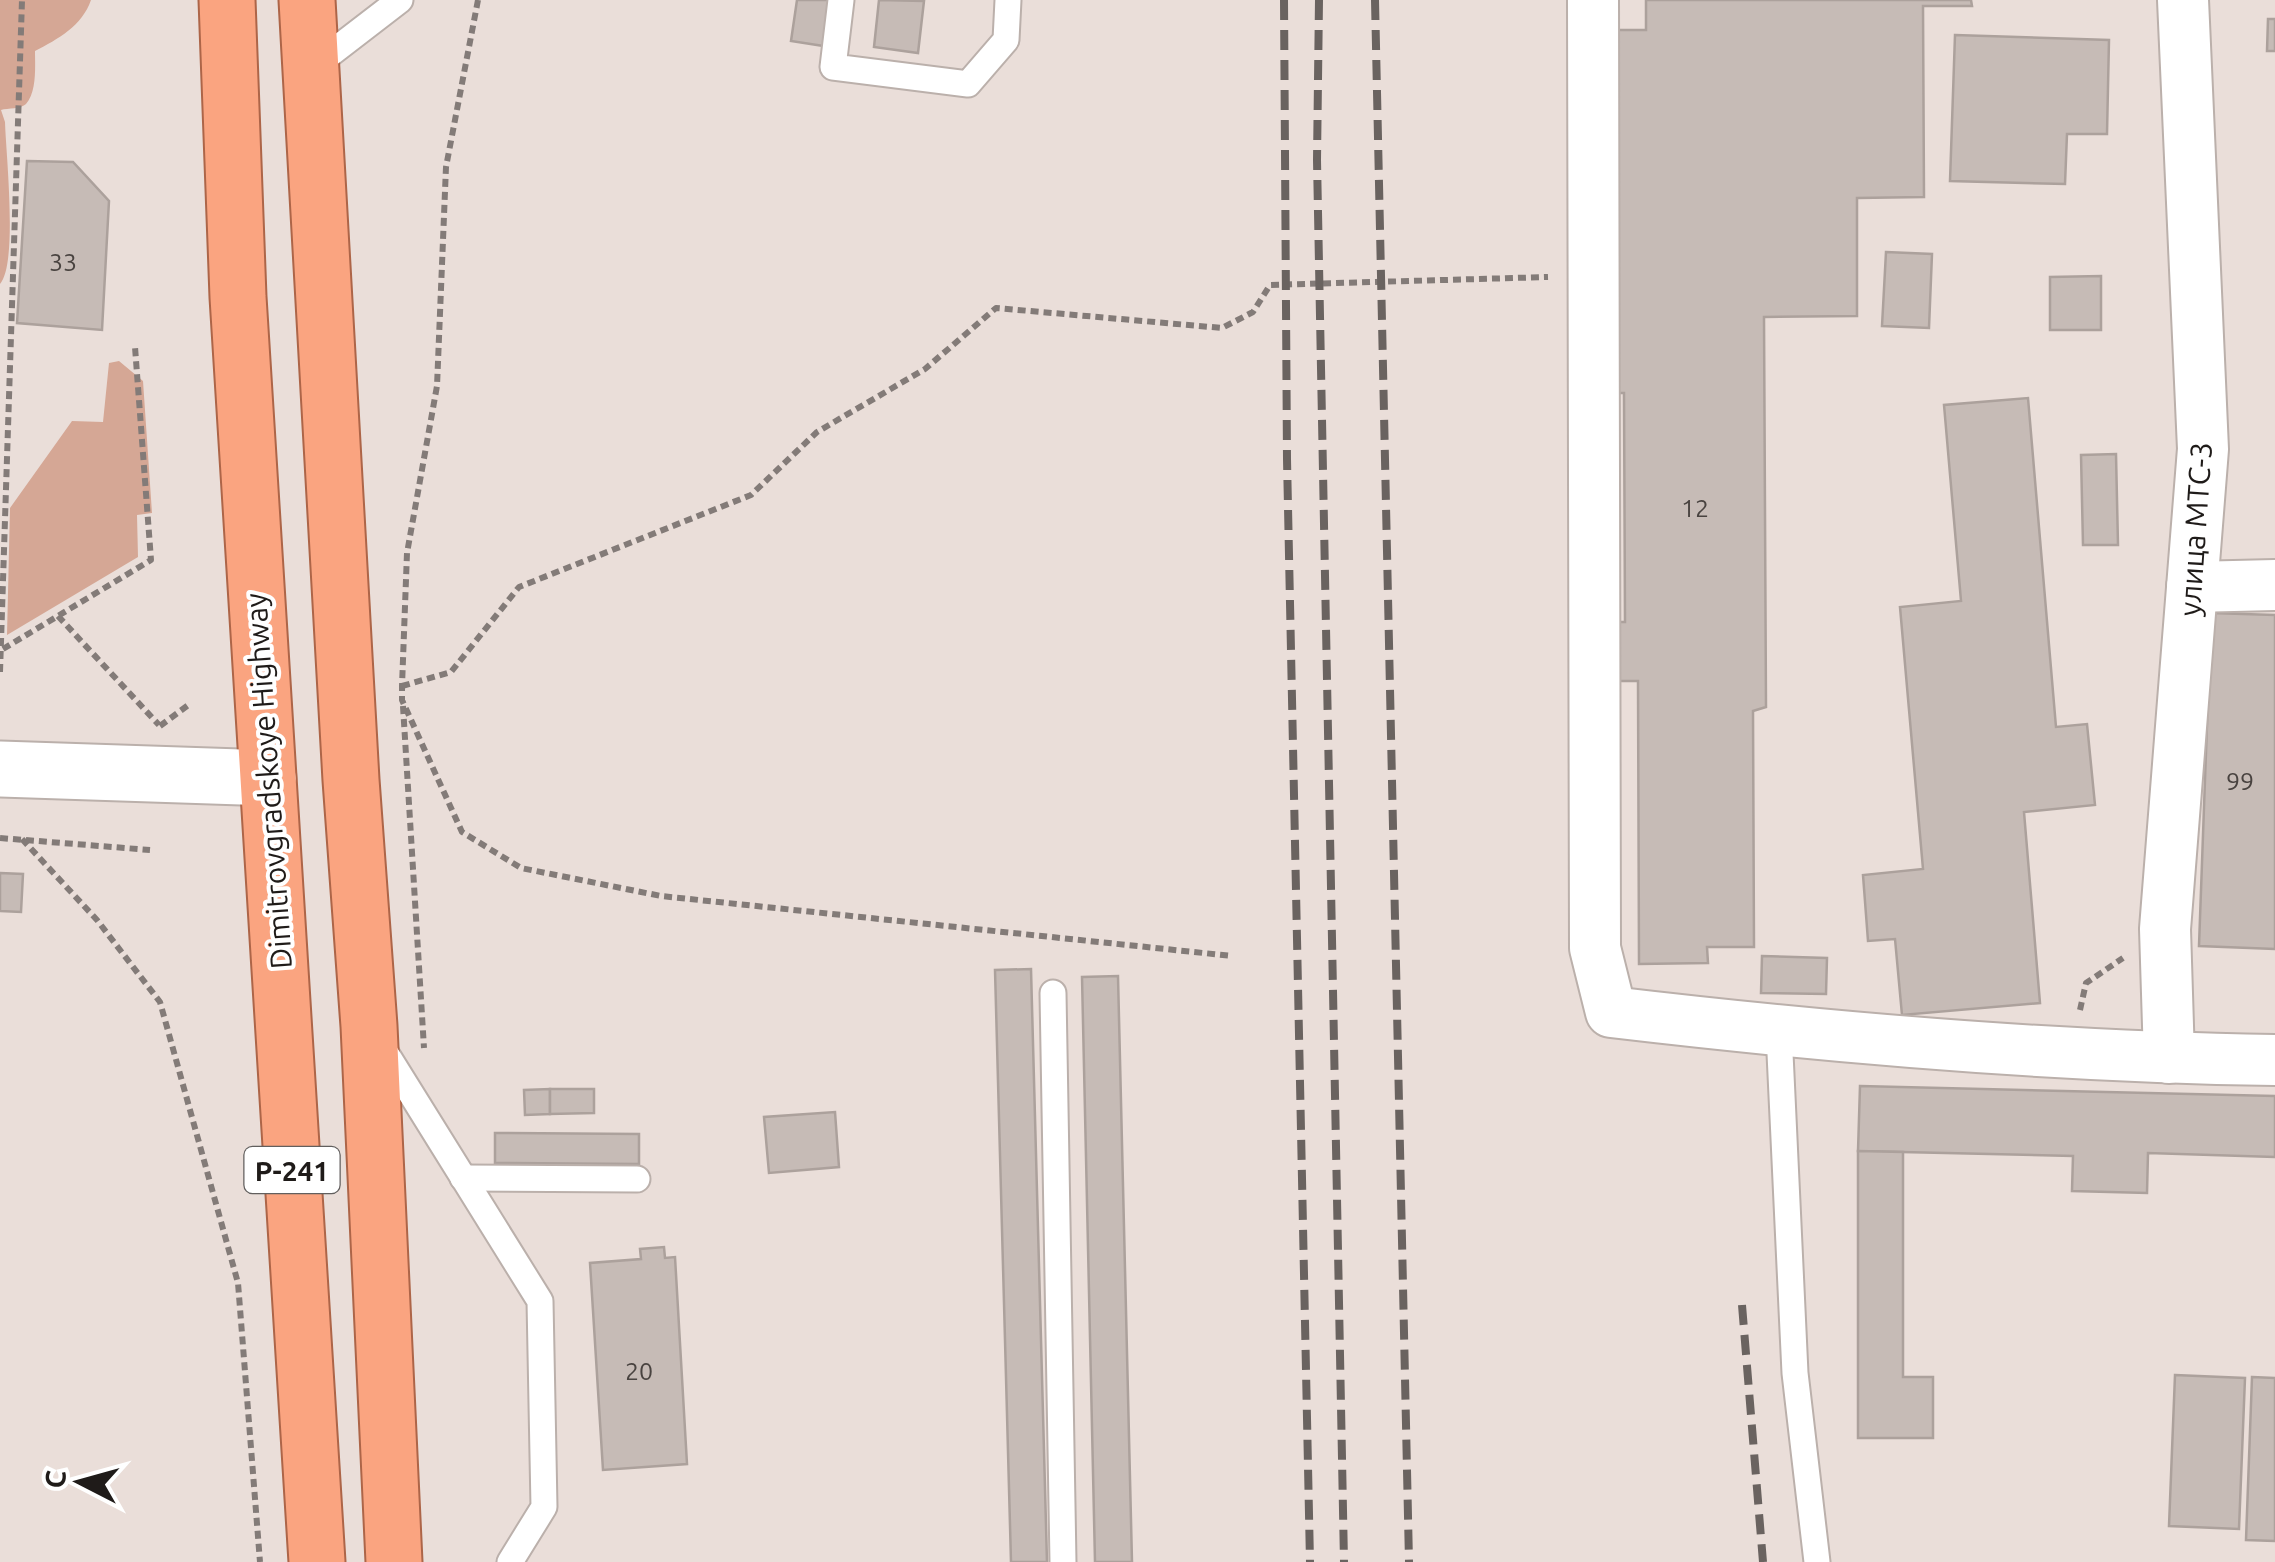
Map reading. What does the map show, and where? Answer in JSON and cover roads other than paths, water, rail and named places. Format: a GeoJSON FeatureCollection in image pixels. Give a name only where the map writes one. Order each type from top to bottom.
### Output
{"type":"FeatureCollection","features":[{"type":"Feature","properties":{"kind":"highway","name":"Dimitrovgradskoye Highway"},"geometry":{"type":"LineString","coordinates":[[227,0],[239,316],[317,1562]]}},
{"type":"Feature","properties":{"kind":"highway","name":"Р-241"},"geometry":{"type":"LineString","coordinates":[[307,0],[351,780],[369,1026],[394,1562]]}},
{"type":"Feature","properties":{"kind":"highway"},"geometry":{"type":"LineString","coordinates":[[268,778],[351,780]]}},
{"type":"Feature","properties":{"kind":"street"},"geometry":{"type":"LineString","coordinates":[[1594,0],[1595,948],[1610,1012],[1779,1032],[2070,1054],[2275,1060]]}},
{"type":"Feature","properties":{"kind":"street","name":"улица МТС-3"},"geometry":{"type":"LineString","coordinates":[[2169,1058],[2165,930],[2202,449],[2182,0]]}},
{"type":"Feature","properties":{"kind":"street"},"geometry":{"type":"LineString","coordinates":[[2192,587],[2275,585]]}},
{"type":"Feature","properties":{"kind":"street"},"geometry":{"type":"LineString","coordinates":[[0,770],[268,778]]}},
{"type":"Feature","properties":{"kind":"lane"},"geometry":{"type":"LineString","coordinates":[[310,70],[400,0]]}},
{"type":"Feature","properties":{"kind":"lane"},"geometry":{"type":"LineString","coordinates":[[841,0],[833,68],[968,84],[1006,40],[1008,0]]}},
{"type":"Feature","properties":{"kind":"lane"},"geometry":{"type":"LineString","coordinates":[[1054,993],[1062,1562]]}},
{"type":"Feature","properties":{"kind":"lane"},"geometry":{"type":"LineString","coordinates":[[369,1026],[540,1302],[544,1507],[510,1562]]}},
{"type":"Feature","properties":{"kind":"lane"},"geometry":{"type":"LineString","coordinates":[[1779,1032],[1795,1373],[1817,1562]]}},
{"type":"Feature","properties":{"kind":"lane"},"geometry":{"type":"LineString","coordinates":[[463,1178],[637,1179]]}},
{"type":"Feature","properties":{"kind":"railway"},"geometry":{"type":"LineString","coordinates":[[1284,0],[1287,459],[1310,1562]]}},
{"type":"Feature","properties":{"kind":"railway"},"geometry":{"type":"LineString","coordinates":[[1319,0],[1317,160],[1344,1562]]}},
{"type":"Feature","properties":{"kind":"railway"},"geometry":{"type":"LineString","coordinates":[[1375,0],[1409,1562]]}},
{"type":"Feature","properties":{"kind":"railway"},"geometry":{"type":"LineString","coordinates":[[1742,1305],[1763,1562]]}}]}
